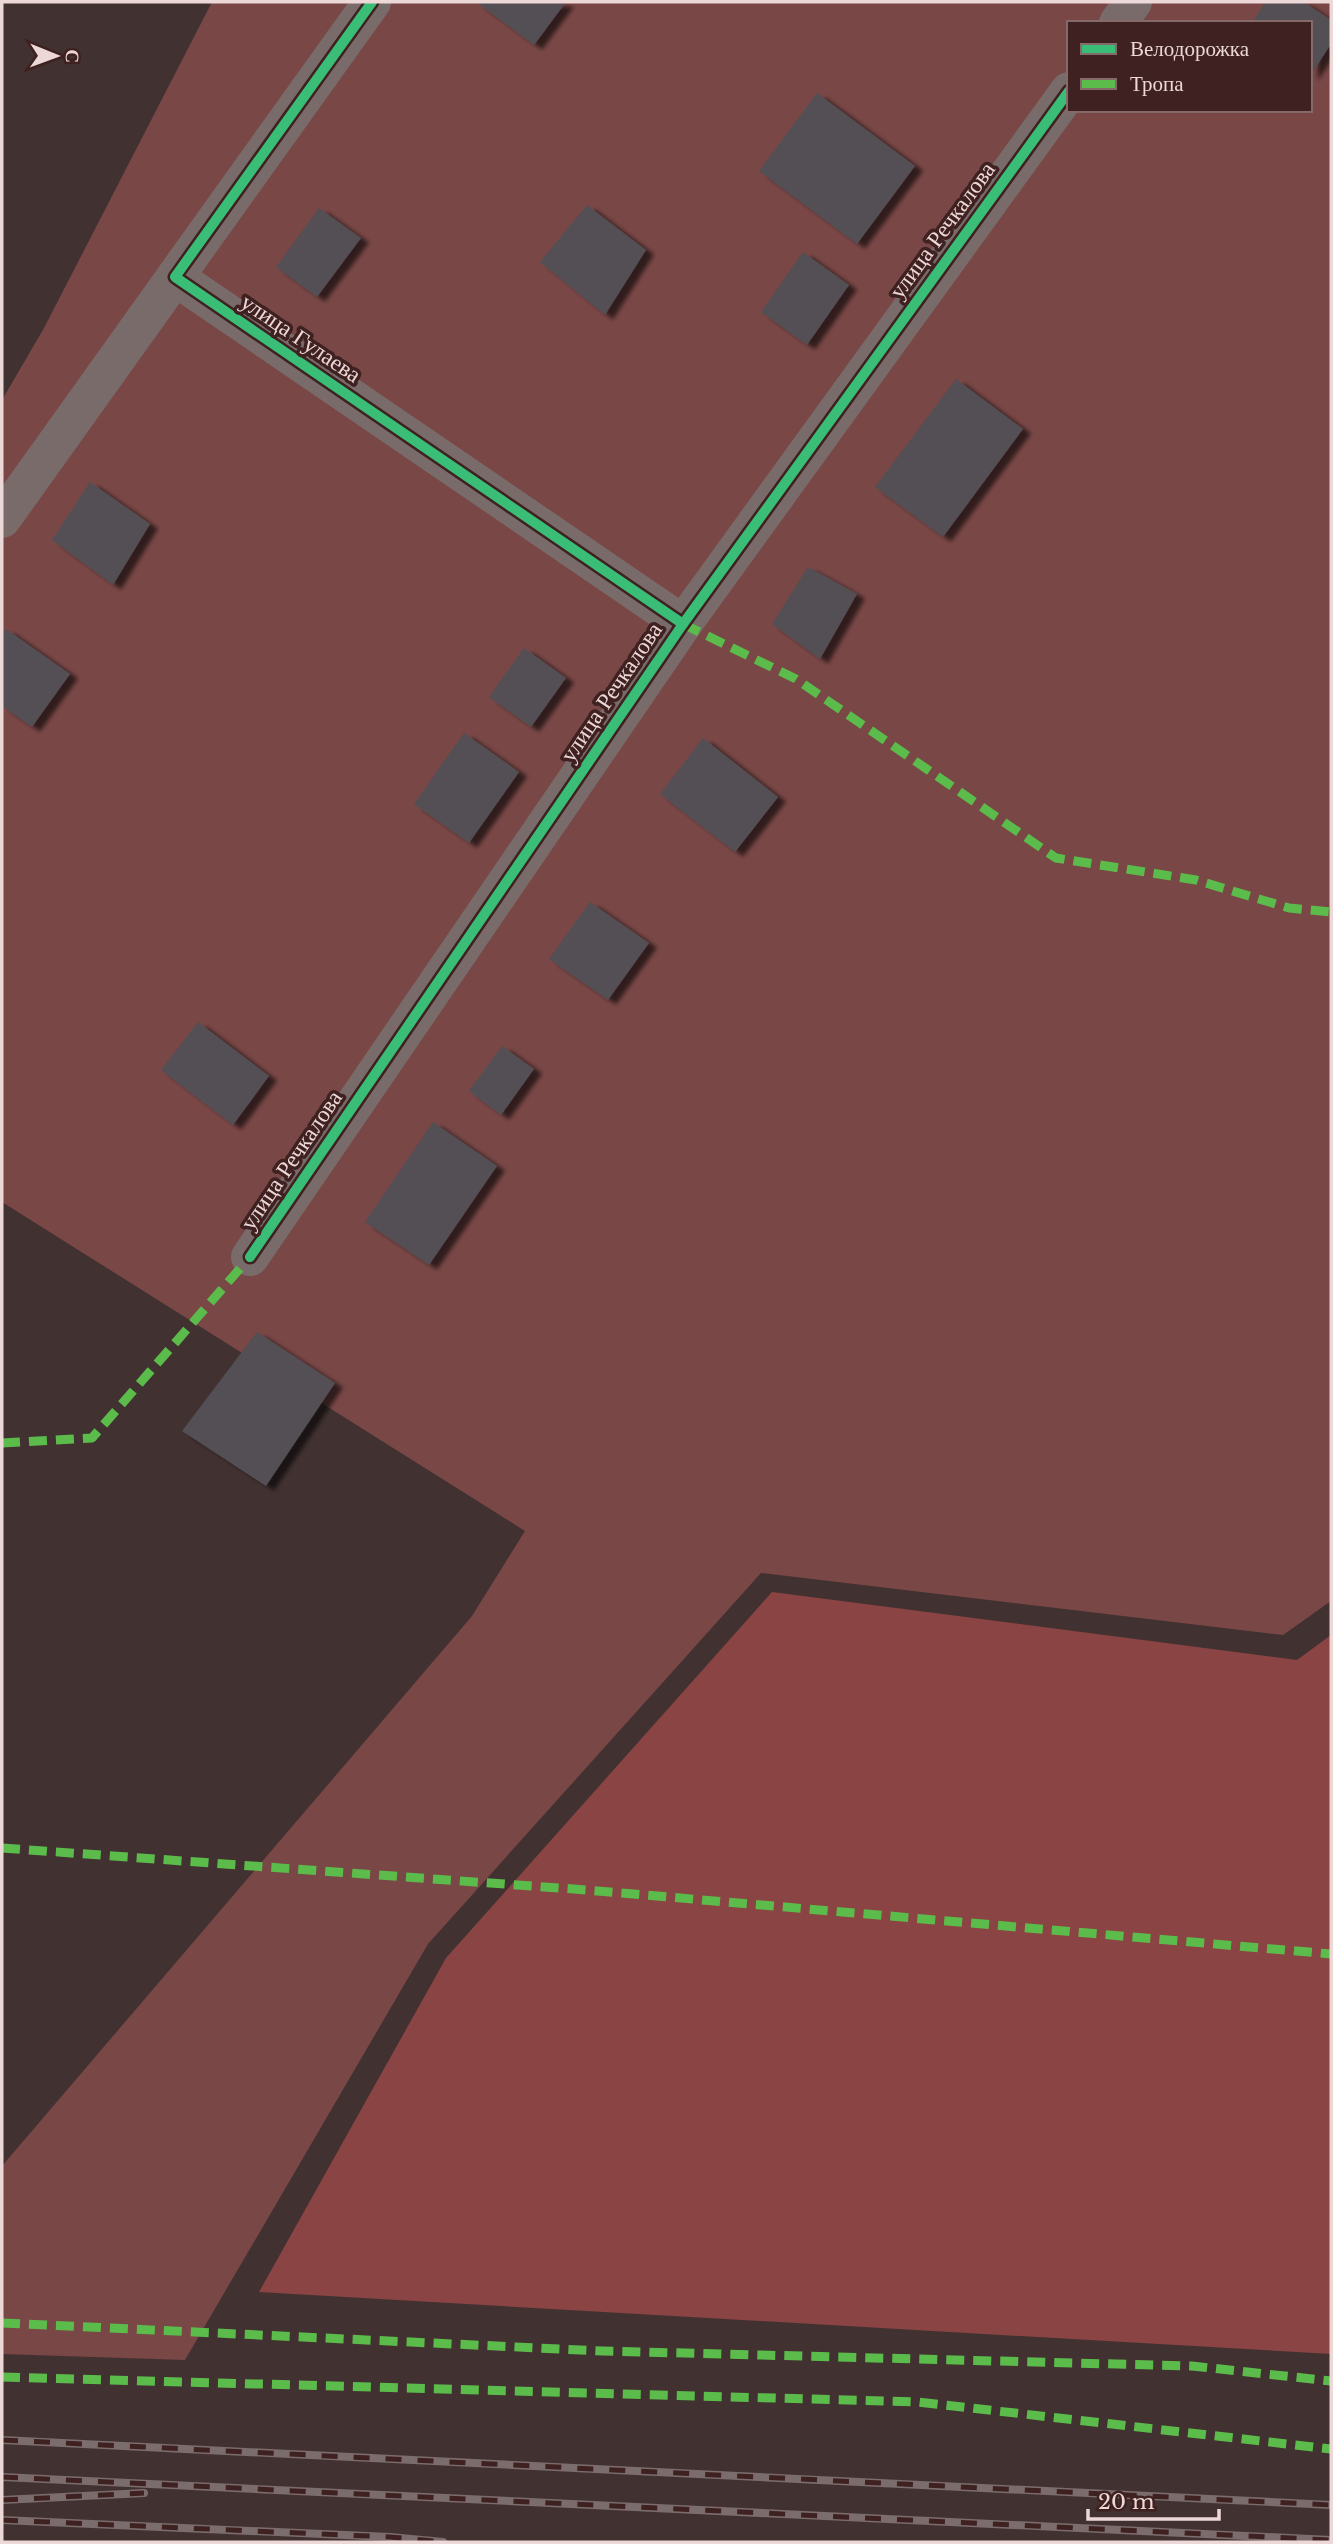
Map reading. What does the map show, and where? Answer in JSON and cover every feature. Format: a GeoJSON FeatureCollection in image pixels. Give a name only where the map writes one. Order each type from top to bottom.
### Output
{"type":"FeatureCollection","features":[{"type":"Feature","properties":{"kind":"street"},"geometry":{"type":"LineString","coordinates":[[2,519],[372,2]]}},
{"type":"Feature","properties":{"kind":"street"},"geometry":{"type":"LineString","coordinates":[[1119,21],[1133,2]]}},
{"type":"Feature","properties":{"kind":"street","name":"улица Речкалова"},"geometry":{"type":"LineString","coordinates":[[250,1257],[683,624],[1067,94]]}},
{"type":"Feature","properties":{"kind":"street","name":"улица Гулаева"},"geometry":{"type":"LineString","coordinates":[[175,277],[683,624]]}},
{"type":"Feature","properties":{"kind":"shaded area"},"geometry":{"type":"Polygon","coordinates":[[[212,2],[1331,2],[1331,1601],[1283,1635],[761,1573],[428,1944],[185,2360],[2,2354],[2,2166],[472,1616],[525,1531],[2,1202],[2,400],[44,328],[212,2]]]}},
{"type":"Feature","properties":{"kind":"shaded area"},"geometry":{"type":"Polygon","coordinates":[[[772,1592],[1297,1660],[1331,1635],[1331,2354],[259,2292],[446,1958],[772,1592]]]}},
{"type":"Feature","properties":{"kind":"building"},"geometry":{"type":"Polygon","coordinates":[[[476,2],[566,2],[534,45],[476,2]]]}},
{"type":"Feature","properties":{"kind":"building"},"geometry":{"type":"Polygon","coordinates":[[[1265,2],[1304,2],[1331,20],[1331,44],[1312,73],[1312,21],[1253,21],[1265,2]]]}},
{"type":"Feature","properties":{"kind":"building"},"geometry":{"type":"Polygon","coordinates":[[[817,93],[915,166],[857,244],[759,171],[817,93]]]}},
{"type":"Feature","properties":{"kind":"building"},"geometry":{"type":"Polygon","coordinates":[[[587,205],[646,250],[605,315],[540,262],[587,205]]]}},
{"type":"Feature","properties":{"kind":"building"},"geometry":{"type":"Polygon","coordinates":[[[319,208],[361,238],[317,297],[276,267],[319,208]]]}},
{"type":"Feature","properties":{"kind":"building"},"geometry":{"type":"Polygon","coordinates":[[[803,252],[849,285],[807,345],[761,312],[803,252]]]}},
{"type":"Feature","properties":{"kind":"building"},"geometry":{"type":"Polygon","coordinates":[[[956,379],[1023,429],[943,537],[875,487],[956,379]]]}},
{"type":"Feature","properties":{"kind":"building"},"geometry":{"type":"Polygon","coordinates":[[[90,482],[150,524],[113,585],[52,540],[90,482]]]}},
{"type":"Feature","properties":{"kind":"building"},"geometry":{"type":"Polygon","coordinates":[[[808,567],[857,594],[820,659],[772,624],[808,567]]]}},
{"type":"Feature","properties":{"kind":"building"},"geometry":{"type":"Polygon","coordinates":[[[6,629],[70,674],[32,727],[2,706],[2,635],[6,629]]]}},
{"type":"Feature","properties":{"kind":"building"},"geometry":{"type":"Polygon","coordinates":[[[524,648],[566,678],[531,727],[489,697],[524,648]]]}},
{"type":"Feature","properties":{"kind":"building"},"geometry":{"type":"Polygon","coordinates":[[[464,733],[519,772],[469,843],[414,804],[464,733]]]}},
{"type":"Feature","properties":{"kind":"building"},"geometry":{"type":"Polygon","coordinates":[[[703,738],[778,797],[735,852],[660,794],[703,738]]]}},
{"type":"Feature","properties":{"kind":"building"},"geometry":{"type":"Polygon","coordinates":[[[590,902],[649,943],[608,1000],[549,959],[590,902]]]}},
{"type":"Feature","properties":{"kind":"building"},"geometry":{"type":"Polygon","coordinates":[[[198,1022],[269,1076],[233,1125],[161,1070],[198,1022]]]}},
{"type":"Feature","properties":{"kind":"building"},"geometry":{"type":"Polygon","coordinates":[[[502,1046],[534,1069],[501,1115],[469,1091],[502,1046]]]}},
{"type":"Feature","properties":{"kind":"building"},"geometry":{"type":"Polygon","coordinates":[[[433,1122],[497,1166],[429,1265],[365,1222],[433,1122]]]}},
{"type":"Feature","properties":{"kind":"building"},"geometry":{"type":"Polygon","coordinates":[[[257,1332],[335,1383],[266,1486],[182,1431],[257,1332]]]}},
{"type":"Feature","properties":{"kind":"railway"},"geometry":{"type":"LineString","coordinates":[[2,2440],[1331,2505]]}},
{"type":"Feature","properties":{"kind":"railway"},"geometry":{"type":"LineString","coordinates":[[2,2477],[1331,2540]]}},
{"type":"Feature","properties":{"kind":"railway"},"geometry":{"type":"LineString","coordinates":[[2,2500],[144,2493]]}},
{"type":"Feature","properties":{"kind":"railway"},"geometry":{"type":"LineString","coordinates":[[2,2520],[390,2537],[443,2542]]}},
{"type":"Feature","properties":{"kind":"marked path"},"geometry":{"type":"LineString","coordinates":[[683,624],[796,679],[1056,858],[1196,880],[1289,908],[1331,912]]}},
{"type":"Feature","properties":{"kind":"marked path"},"geometry":{"type":"LineString","coordinates":[[2,1443],[92,1438],[250,1257]]}},
{"type":"Feature","properties":{"kind":"marked path"},"geometry":{"type":"LineString","coordinates":[[2,1848],[587,1890],[1331,1954]]}},
{"type":"Feature","properties":{"kind":"marked path"},"geometry":{"type":"LineString","coordinates":[[2,2323],[603,2351],[1192,2366],[1331,2381]]}},
{"type":"Feature","properties":{"kind":"marked path"},"geometry":{"type":"LineString","coordinates":[[2,2377],[918,2402],[1331,2449]]}},
{"type":"Feature","properties":{"kind":"cycle path"},"geometry":{"type":"LineString","coordinates":[[372,2],[175,277],[683,624]]}},
{"type":"Feature","properties":{"kind":"cycle path"},"geometry":{"type":"LineString","coordinates":[[250,1257],[683,624],[1067,94]]}}]}
